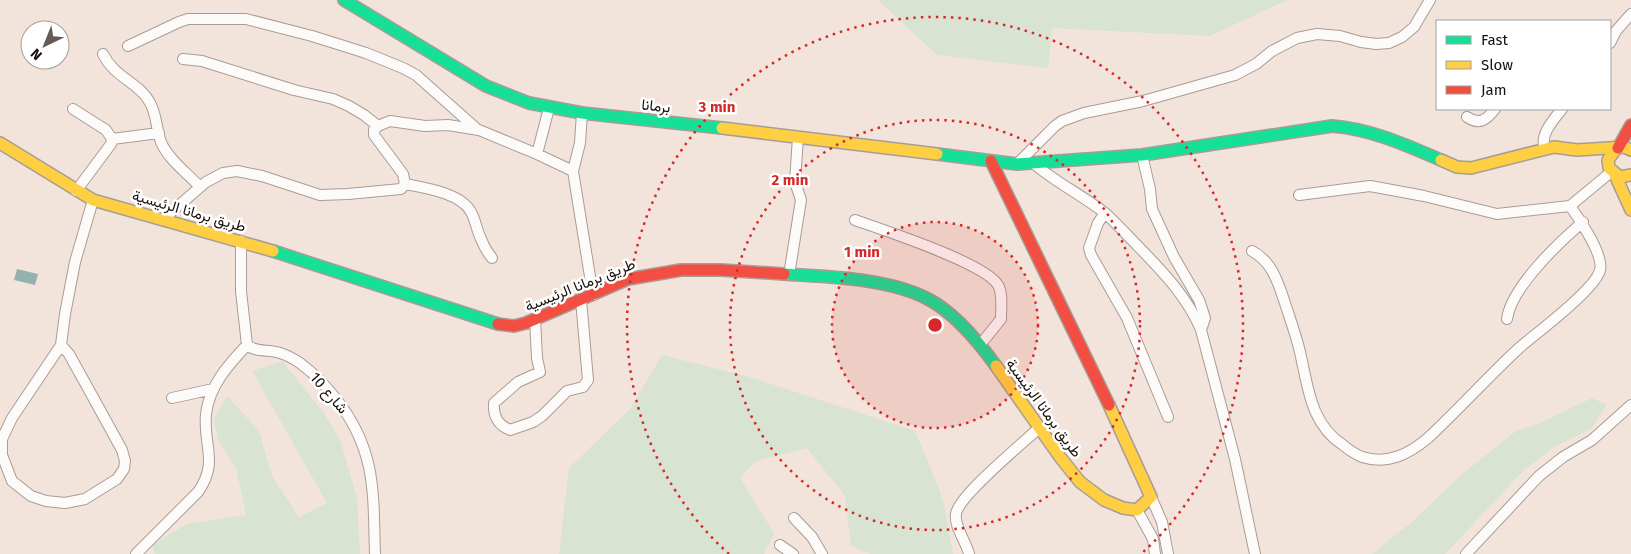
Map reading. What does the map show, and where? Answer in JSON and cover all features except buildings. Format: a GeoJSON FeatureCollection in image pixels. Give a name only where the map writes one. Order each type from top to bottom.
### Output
{"type":"FeatureCollection","features":[{"type":"Feature","properties":{"kind":"street","name":"برمانا"},"geometry":{"type":"LineString","coordinates":[[344,0],[486,86],[529,103],[549,108],[582,114],[798,137],[992,161]]}},
{"type":"Feature","properties":{"kind":"street"},"geometry":{"type":"LineString","coordinates":[[1017,164],[1055,126],[1062,122],[1084,114],[1144,102],[1235,75],[1256,64],[1272,51],[1297,38],[1317,34],[1340,36],[1360,42],[1376,44],[1389,43],[1402,37],[1414,27],[1430,0]]}},
{"type":"Feature","properties":{"kind":"street"},"geometry":{"type":"LineString","coordinates":[[1611,41],[1616,31],[1631,14]]}},
{"type":"Feature","properties":{"kind":"street"},"geometry":{"type":"LineString","coordinates":[[128,46],[188,19],[246,19],[322,39],[403,68],[416,75],[479,130]]}},
{"type":"Feature","properties":{"kind":"street"},"geometry":{"type":"LineString","coordinates":[[103,54],[108,64],[118,74],[142,91],[149,100],[164,148],[199,186]]}},
{"type":"Feature","properties":{"kind":"street"},"geometry":{"type":"LineString","coordinates":[[183,60],[202,61],[294,90],[333,99],[364,115],[378,126]]}},
{"type":"Feature","properties":{"kind":"street"},"geometry":{"type":"LineString","coordinates":[[536,154],[549,108]]}},
{"type":"Feature","properties":{"kind":"street"},"geometry":{"type":"LineString","coordinates":[[73,110],[106,130],[112,139],[111,144],[76,191]]}},
{"type":"Feature","properties":{"kind":"street"},"geometry":{"type":"LineString","coordinates":[[1467,117],[1472,121],[1479,122],[1486,120],[1494,110]]}},
{"type":"Feature","properties":{"kind":"street"},"geometry":{"type":"LineString","coordinates":[[1545,149],[1542,143],[1544,136],[1561,110]]}},
{"type":"Feature","properties":{"kind":"street"},"geometry":{"type":"LineString","coordinates":[[582,114],[580,143],[573,171],[593,295]]}},
{"type":"Feature","properties":{"kind":"street"},"geometry":{"type":"LineString","coordinates":[[162,220],[199,186],[218,175],[237,171],[262,176],[320,195],[401,189],[405,184],[403,174],[374,135],[374,130],[378,126],[390,121],[426,126],[448,125],[479,130],[573,171]]}},
{"type":"Feature","properties":{"kind":"street"},"geometry":{"type":"LineString","coordinates":[[1631,125],[1617,148],[1610,154],[1608,161],[1631,210]]}},
{"type":"Feature","properties":{"kind":"street"},"geometry":{"type":"LineString","coordinates":[[992,161],[1017,164],[1142,155],[1332,126],[1349,126],[1367,131],[1457,167],[1471,168],[1487,165],[1554,147],[1577,150],[1631,148]]}},
{"type":"Feature","properties":{"kind":"street"},"geometry":{"type":"LineString","coordinates":[[112,139],[159,132]]}},
{"type":"Feature","properties":{"kind":"street"},"geometry":{"type":"LineString","coordinates":[[789,275],[801,200],[795,182],[798,137]]}},
{"type":"Feature","properties":{"kind":"street","name":"طريق برمانا الرئيسية"},"geometry":{"type":"LineString","coordinates":[[0,143],[93,200],[241,241],[499,324],[514,326],[535,319],[628,279],[681,270],[721,270],[789,275],[895,286],[928,299],[954,318],[980,345],[1080,482],[1104,500],[1124,508],[1137,510]]}},
{"type":"Feature","properties":{"kind":"street"},"geometry":{"type":"LineString","coordinates":[[1577,150],[1612,172],[1624,177],[1631,175]]}},
{"type":"Feature","properties":{"kind":"street"},"geometry":{"type":"LineString","coordinates":[[1142,155],[1150,189],[1152,209],[1166,242],[1199,300],[1205,318],[1201,330]]}},
{"type":"Feature","properties":{"kind":"street"},"geometry":{"type":"LineString","coordinates":[[992,161],[1046,278],[1133,455],[1162,522],[1168,554]]}},
{"type":"Feature","properties":{"kind":"street"},"geometry":{"type":"LineString","coordinates":[[1033,163],[1105,213],[1154,263],[1186,302],[1201,330],[1235,459],[1255,554]]}},
{"type":"Feature","properties":{"kind":"street"},"geometry":{"type":"LineString","coordinates":[[1300,195],[1370,186],[1424,196],[1497,214],[1570,206],[1612,172]]}},
{"type":"Feature","properties":{"kind":"street"},"geometry":{"type":"LineString","coordinates":[[405,184],[427,188],[458,198],[464,203],[471,211],[482,243],[492,258]]}},
{"type":"Feature","properties":{"kind":"street"},"geometry":{"type":"LineString","coordinates":[[61,345],[69,354],[122,450],[126,461],[124,469],[117,479],[85,499],[65,503],[31,496],[12,481],[2,455],[2,439],[12,418],[61,345],[65,314],[76,262],[93,200]]}},
{"type":"Feature","properties":{"kind":"street"},"geometry":{"type":"LineString","coordinates":[[1252,251],[1271,267],[1278,280],[1299,346],[1311,402],[1318,420],[1328,434],[1351,451],[1372,460],[1384,460],[1401,456],[1428,438],[1517,351],[1585,292],[1596,278],[1600,270],[1599,258],[1583,222],[1570,206]]}},
{"type":"Feature","properties":{"kind":"street"},"geometry":{"type":"LineString","coordinates":[[1105,213],[1098,223],[1089,248],[1091,255],[1127,318],[1168,417]]}},
{"type":"Feature","properties":{"kind":"street"},"geometry":{"type":"LineString","coordinates":[[855,220],[934,248],[989,275],[998,285],[1001,319],[980,345]]}},
{"type":"Feature","properties":{"kind":"street"},"geometry":{"type":"LineString","coordinates":[[1507,319],[1508,311],[1530,276],[1554,248],[1583,222]]}},
{"type":"Feature","properties":{"kind":"street"},"geometry":{"type":"LineString","coordinates":[[136,554],[205,483],[210,468],[206,412],[213,389],[222,374],[247,345],[241,291],[241,241]]}},
{"type":"Feature","properties":{"kind":"street"},"geometry":{"type":"LineString","coordinates":[[535,319],[537,358],[540,372],[518,382],[494,403],[494,412],[501,426],[510,430],[533,422],[542,416],[567,391],[583,387],[588,380],[581,300]]}},
{"type":"Feature","properties":{"kind":"street","name":"شارع 10"},"geometry":{"type":"LineString","coordinates":[[247,345],[256,350],[279,352],[302,364],[328,387],[353,421],[368,456],[374,501],[375,554]]}},
{"type":"Feature","properties":{"kind":"street"},"geometry":{"type":"LineString","coordinates":[[172,398],[213,389]]}},
{"type":"Feature","properties":{"kind":"street"},"geometry":{"type":"LineString","coordinates":[[1466,554],[1539,476],[1563,457],[1592,440],[1631,405]]}},
{"type":"Feature","properties":{"kind":"street"},"geometry":{"type":"LineString","coordinates":[[969,554],[955,515],[959,504],[969,491],[1039,428]]}},
{"type":"Feature","properties":{"kind":"street"},"geometry":{"type":"LineString","coordinates":[[1151,497],[1137,510],[1153,538],[1155,554]]}},
{"type":"Feature","properties":{"kind":"street"},"geometry":{"type":"LineString","coordinates":[[794,518],[812,537],[822,554]]}},
{"type":"Feature","properties":{"kind":"street"},"geometry":{"type":"LineString","coordinates":[[780,545],[793,554]]}},
{"type":"Feature","properties":{"kind":"green space"},"geometry":{"type":"Polygon","coordinates":[[[878,0],[1287,0],[1210,36],[1052,28],[1048,68],[937,55],[878,0]]]}},
{"type":"Feature","properties":{"kind":"green space"},"geometry":{"type":"Polygon","coordinates":[[[662,355],[750,377],[915,431],[944,505],[953,554],[870,554],[851,546],[845,496],[807,448],[756,461],[740,478],[774,533],[764,554],[559,554],[569,468],[630,409],[662,355]]]}},
{"type":"Feature","properties":{"kind":"green space"},"geometry":{"type":"Polygon","coordinates":[[[282,361],[323,412],[340,439],[357,498],[360,554],[155,554],[153,545],[186,524],[246,515],[236,468],[218,440],[214,418],[227,396],[259,431],[272,476],[299,517],[327,503],[252,371],[282,361]]]}},
{"type":"Feature","properties":{"kind":"green space"},"geometry":{"type":"Polygon","coordinates":[[[1592,398],[1607,405],[1591,429],[1554,447],[1523,471],[1445,554],[1372,554],[1413,521],[1461,475],[1516,431],[1536,425],[1592,398]]]}},
{"type":"Feature","properties":{"kind":"water"},"geometry":{"type":"Polygon","coordinates":[[[17,269],[38,274],[35,285],[14,280],[17,269]]]}},
{"type":"Feature","properties":{"kind":"traffic: fast"},"geometry":{"type":"LineString","coordinates":[[344,0],[486,86],[529,103],[582,113],[722,128]]}},
{"type":"Feature","properties":{"kind":"traffic: fast"},"geometry":{"type":"LineString","coordinates":[[937,154],[1017,164],[1142,155],[1332,126],[1374,134],[1441,160]]}},
{"type":"Feature","properties":{"kind":"traffic: fast"},"geometry":{"type":"LineString","coordinates":[[273,251],[498,324]]}},
{"type":"Feature","properties":{"kind":"traffic: fast"},"geometry":{"type":"LineString","coordinates":[[784,274],[858,280],[912,292],[938,305],[957,320],[982,347],[996,366]]}},
{"type":"Feature","properties":{"kind":"traffic: slow"},"geometry":{"type":"LineString","coordinates":[[722,128],[937,154]]}},
{"type":"Feature","properties":{"kind":"traffic: slow"},"geometry":{"type":"LineString","coordinates":[[0,143],[93,200],[273,251]]}},
{"type":"Feature","properties":{"kind":"traffic: slow"},"geometry":{"type":"LineString","coordinates":[[1441,160],[1457,167],[1471,168],[1554,147],[1577,150],[1624,147],[1631,150]]}},
{"type":"Feature","properties":{"kind":"traffic: slow"},"geometry":{"type":"LineString","coordinates":[[1616,149],[1608,160],[1609,168],[1620,177],[1631,175]]}},
{"type":"Feature","properties":{"kind":"traffic: slow"},"geometry":{"type":"LineString","coordinates":[[1615,175],[1631,210]]}},
{"type":"Feature","properties":{"kind":"traffic: slow"},"geometry":{"type":"LineString","coordinates":[[996,366],[1060,457],[1080,482],[1104,500],[1123,508],[1137,510],[1151,497],[1109,405]]}},
{"type":"Feature","properties":{"kind":"traffic: jam"},"geometry":{"type":"LineString","coordinates":[[1618,148],[1631,125]]}},
{"type":"Feature","properties":{"kind":"traffic: jam"},"geometry":{"type":"LineString","coordinates":[[991,161],[1109,405]]}},
{"type":"Feature","properties":{"kind":"traffic: jam"},"geometry":{"type":"LineString","coordinates":[[498,324],[514,326],[526,323],[628,279],[681,270],[721,270],[784,274]]}}]}
